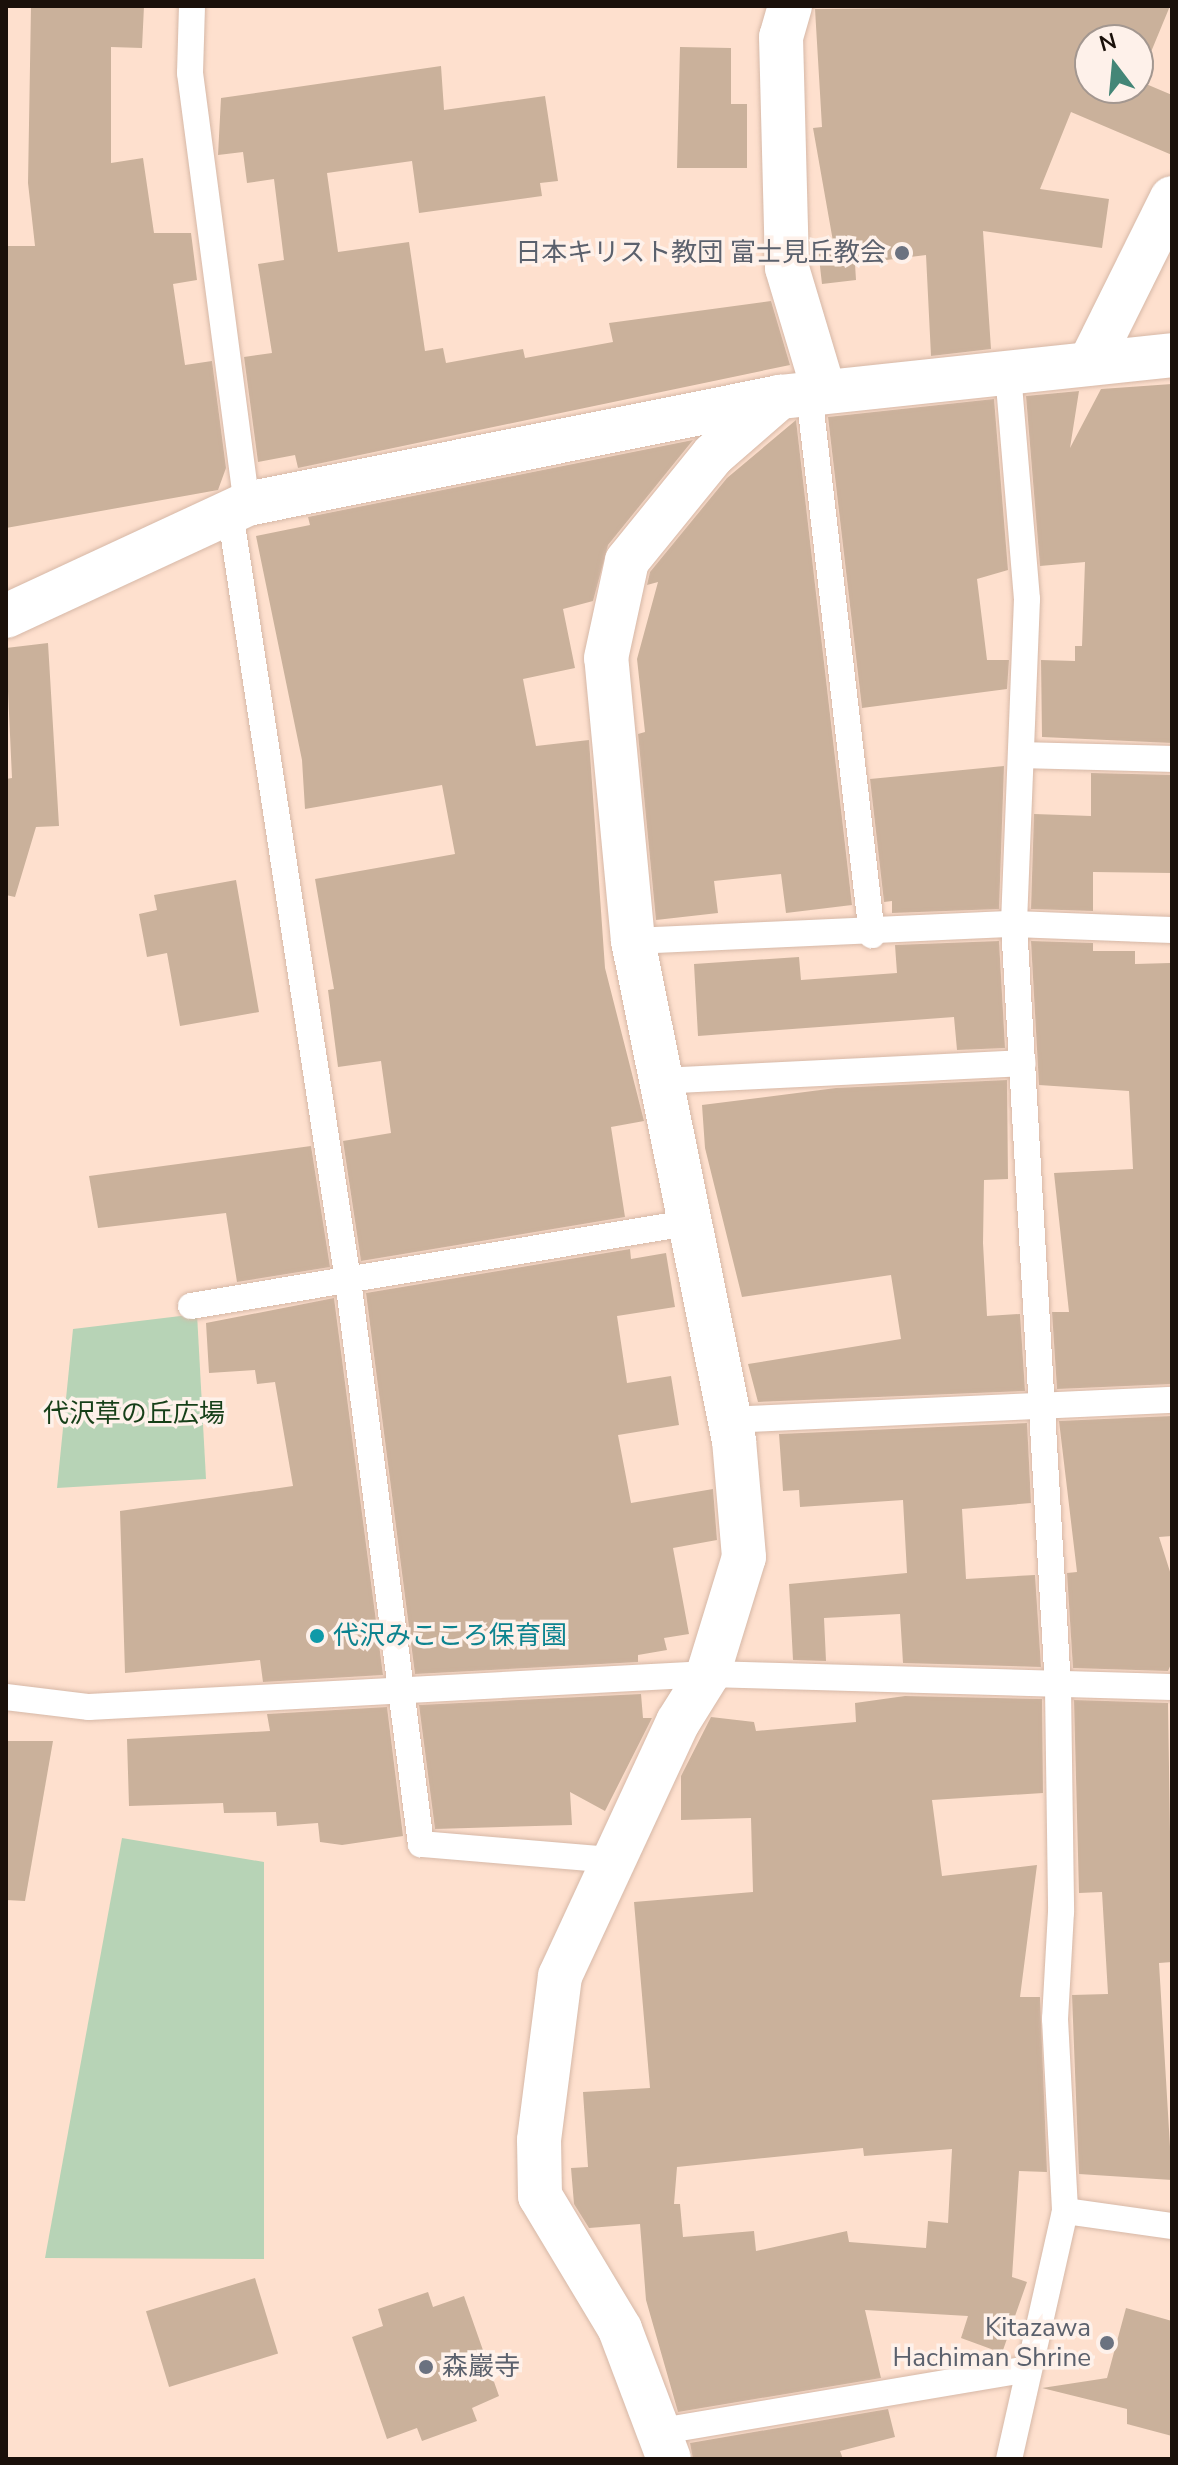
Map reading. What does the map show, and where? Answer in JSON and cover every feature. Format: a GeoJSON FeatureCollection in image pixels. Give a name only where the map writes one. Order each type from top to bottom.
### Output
{"type":"FeatureCollection","features":[{"type":"Feature","properties":{"kind":"street"},"geometry":{"type":"LineString","coordinates":[[790,6],[781,37],[787,268],[804,394]]}},
{"type":"Feature","properties":{"kind":"street"},"geometry":{"type":"LineString","coordinates":[[1090,363],[1172,198]]}},
{"type":"Feature","properties":{"kind":"street"},"geometry":{"type":"LineString","coordinates":[[6,616],[238,508],[804,394],[1172,355]]}},
{"type":"Feature","properties":{"kind":"street"},"geometry":{"type":"LineString","coordinates":[[665,2445],[620,2329],[540,2196],[539,2140],[560,1976],[678,1722],[708,1674],[744,1557],[729,1420],[687,1223],[633,941],[605,691],[627,561],[704,465],[804,394]]}},
{"type":"Feature","properties":{"kind":"lane"},"geometry":{"type":"LineString","coordinates":[[192,6],[190,73],[238,508],[406,1695],[421,1844],[612,1860]]}},
{"type":"Feature","properties":{"kind":"lane"},"geometry":{"type":"LineString","coordinates":[[1008,373],[1027,599],[1014,924],[1058,1688],[1061,1912],[1055,2019],[1065,2211],[1024,2370],[1009,2459]]}},
{"type":"Feature","properties":{"kind":"lane"},"geometry":{"type":"LineString","coordinates":[[804,394],[872,935]]}},
{"type":"Feature","properties":{"kind":"lane"},"geometry":{"type":"LineString","coordinates":[[1022,755],[1172,759]]}},
{"type":"Feature","properties":{"kind":"lane"},"geometry":{"type":"LineString","coordinates":[[633,941],[872,935],[1014,924],[1172,930]]}},
{"type":"Feature","properties":{"kind":"lane"},"geometry":{"type":"LineString","coordinates":[[659,1081],[1023,1063]]}},
{"type":"Feature","properties":{"kind":"lane"},"geometry":{"type":"LineString","coordinates":[[191,1306],[687,1223]]}},
{"type":"Feature","properties":{"kind":"lane"},"geometry":{"type":"LineString","coordinates":[[729,1420],[1172,1400]]}},
{"type":"Feature","properties":{"kind":"lane"},"geometry":{"type":"LineString","coordinates":[[6,1697],[89,1707],[406,1695],[708,1674],[1058,1688],[1172,1687]]}},
{"type":"Feature","properties":{"kind":"lane"},"geometry":{"type":"LineString","coordinates":[[1065,2211],[1172,2226]]}},
{"type":"Feature","properties":{"kind":"lane"},"geometry":{"type":"LineString","coordinates":[[665,2445],[1024,2370]]}},
{"type":"Feature","properties":{"kind":"green space","name":"代沢草の丘広場"},"geometry":{"type":"Polygon","coordinates":[[[197,1314],[206,1479],[57,1488],[73,1329],[197,1314]]]}},
{"type":"Feature","properties":{"kind":"green space"},"geometry":{"type":"Polygon","coordinates":[[[122,1838],[264,1862],[264,2259],[45,2258],[122,1838]]]}},
{"type":"Feature","properties":{"kind":"building"},"geometry":{"type":"Polygon","coordinates":[[[31,6],[144,6],[142,48],[111,47],[111,163],[143,158],[154,233],[191,233],[197,280],[173,284],[185,365],[212,361],[226,468],[218,490],[6,528],[6,246],[35,246],[28,183],[31,6]]]}},
{"type":"Feature","properties":{"kind":"building"},"geometry":{"type":"Polygon","coordinates":[[[1170,6],[1154,45],[1154,24],[1074,24],[1074,104],[1154,104],[1154,87],[1172,95],[1172,155],[1071,112],[1040,189],[1109,199],[1102,248],[983,231],[991,349],[931,356],[926,255],[855,264],[856,280],[822,284],[818,249],[834,247],[813,128],[822,127],[815,9],[1170,6]]]}},
{"type":"Feature","properties":{"kind":"building"},"geometry":{"type":"Polygon","coordinates":[[[680,47],[731,48],[731,104],[747,104],[747,168],[677,168],[680,47]]]}},
{"type":"Feature","properties":{"kind":"building"},"geometry":{"type":"Polygon","coordinates":[[[441,66],[444,110],[545,96],[558,181],[540,183],[542,196],[419,213],[412,161],[327,173],[338,252],[409,242],[425,351],[443,348],[446,363],[523,349],[525,358],[613,342],[609,323],[771,301],[790,365],[298,468],[295,455],[258,462],[244,357],[272,353],[258,264],[284,260],[274,179],[247,183],[243,152],[218,155],[221,98],[441,66]]]}},
{"type":"Feature","properties":{"kind":"building"},"geometry":{"type":"Polygon","coordinates":[[[1172,384],[1172,743],[1042,737],[1041,660],[1075,661],[1075,646],[1082,646],[1085,562],[1040,566],[1026,396],[1079,391],[1070,448],[1101,389],[1172,384]]]}},
{"type":"Feature","properties":{"kind":"building"},"geometry":{"type":"Polygon","coordinates":[[[994,399],[1008,570],[977,579],[987,660],[1009,660],[1007,689],[862,708],[828,417],[994,399]]]}},
{"type":"Feature","properties":{"kind":"building"},"geometry":{"type":"Polygon","coordinates":[[[796,420],[852,905],[786,913],[781,874],[714,881],[718,913],[656,920],[638,734],[645,732],[637,659],[658,582],[647,585],[650,572],[727,478],[796,420]]]}},
{"type":"Feature","properties":{"kind":"building"},"geometry":{"type":"Polygon","coordinates":[[[693,440],[608,545],[593,601],[563,609],[575,668],[523,679],[536,746],[589,740],[605,968],[644,1121],[611,1127],[625,1217],[361,1261],[343,1141],[391,1133],[381,1061],[338,1067],[328,990],[334,989],[315,879],[455,854],[442,785],[305,809],[302,760],[256,536],[310,525],[308,517],[693,440]]]}},
{"type":"Feature","properties":{"kind":"building"},"geometry":{"type":"Polygon","coordinates":[[[48,643],[59,826],[36,827],[15,897],[6,895],[6,779],[12,778],[6,648],[48,643]]]}},
{"type":"Feature","properties":{"kind":"building"},"geometry":{"type":"Polygon","coordinates":[[[1004,766],[999,909],[892,913],[892,901],[884,902],[870,779],[1004,766]]]}},
{"type":"Feature","properties":{"kind":"building"},"geometry":{"type":"Polygon","coordinates":[[[1091,773],[1172,775],[1172,873],[1093,872],[1093,911],[1031,909],[1034,814],[1091,816],[1091,773]]]}},
{"type":"Feature","properties":{"kind":"building"},"geometry":{"type":"Polygon","coordinates":[[[236,880],[259,1012],[180,1026],[167,953],[147,957],[139,914],[157,910],[154,895],[236,880]]]}},
{"type":"Feature","properties":{"kind":"building"},"geometry":{"type":"Polygon","coordinates":[[[999,941],[1005,1048],[957,1050],[954,1017],[698,1036],[694,964],[799,957],[801,980],[897,973],[895,945],[999,941]]]}},
{"type":"Feature","properties":{"kind":"building"},"geometry":{"type":"Polygon","coordinates":[[[1031,941],[1093,943],[1093,951],[1135,951],[1135,964],[1170,963],[1172,1384],[1057,1389],[1052,1312],[1069,1312],[1054,1173],[1133,1169],[1129,1091],[1039,1085],[1031,941]]]}},
{"type":"Feature","properties":{"kind":"building"},"geometry":{"type":"Polygon","coordinates":[[[1007,1080],[1008,1179],[984,1180],[987,1316],[1020,1314],[1025,1391],[758,1402],[748,1364],[901,1339],[891,1275],[742,1297],[705,1148],[702,1105],[836,1088],[1007,1080]]]}},
{"type":"Feature","properties":{"kind":"building"},"geometry":{"type":"Polygon","coordinates":[[[311,1146],[330,1267],[237,1282],[226,1213],[98,1228],[89,1176],[311,1146]]]}},
{"type":"Feature","properties":{"kind":"building"},"geometry":{"type":"Polygon","coordinates":[[[630,1249],[631,1259],[666,1253],[675,1307],[617,1316],[627,1383],[671,1376],[679,1425],[618,1435],[631,1503],[713,1489],[717,1540],[673,1548],[689,1634],[664,1638],[667,1650],[638,1655],[638,1662],[415,1674],[366,1293],[630,1249]]]}},
{"type":"Feature","properties":{"kind":"building"},"geometry":{"type":"Polygon","coordinates":[[[334,1298],[383,1675],[263,1682],[260,1660],[125,1673],[120,1511],[293,1486],[275,1382],[257,1384],[255,1370],[209,1373],[206,1323],[334,1298]]]}},
{"type":"Feature","properties":{"kind":"building"},"geometry":{"type":"Polygon","coordinates":[[[1172,1416],[1172,1536],[1159,1537],[1172,1578],[1172,1662],[1168,1671],[1073,1668],[1067,1573],[1077,1572],[1059,1421],[1172,1416]]]}},
{"type":"Feature","properties":{"kind":"building"},"geometry":{"type":"Polygon","coordinates":[[[1027,1423],[1031,1503],[962,1509],[966,1579],[1035,1575],[1041,1667],[903,1663],[900,1614],[824,1618],[826,1661],[793,1660],[789,1584],[907,1573],[903,1500],[800,1507],[799,1490],[783,1491],[779,1434],[1027,1423]]]}},
{"type":"Feature","properties":{"kind":"building"},"geometry":{"type":"Polygon","coordinates":[[[641,1694],[643,1718],[652,1718],[605,1811],[570,1792],[572,1825],[435,1829],[419,1705],[641,1694]]]}},
{"type":"Feature","properties":{"kind":"building"},"geometry":{"type":"Polygon","coordinates":[[[905,1696],[1042,1699],[1043,1793],[932,1800],[942,1876],[1037,1865],[1020,1997],[1040,1997],[1047,2172],[1019,2171],[1012,2277],[1027,2282],[1002,2353],[961,2338],[968,2316],[865,2310],[881,2378],[678,2412],[646,2300],[640,2224],[589,2228],[574,2204],[571,2168],[588,2167],[583,2092],[650,2088],[634,1902],[753,1892],[751,1818],[681,1820],[681,1776],[711,1717],[754,1722],[756,1731],[856,1722],[855,1703],[905,1696]],[[863,2148],[677,2167],[674,2204],[680,2204],[683,2237],[754,2231],[756,2251],[847,2231],[849,2242],[926,2248],[928,2221],[948,2223],[952,2149],[864,2156],[863,2148]]]}},
{"type":"Feature","properties":{"kind":"building"},"geometry":{"type":"Polygon","coordinates":[[[1074,1700],[1168,1703],[1172,1962],[1159,1963],[1172,2180],[1079,2174],[1072,1995],[1108,1994],[1102,1892],[1079,1893],[1074,1700]]]}},
{"type":"Feature","properties":{"kind":"building"},"geometry":{"type":"Polygon","coordinates":[[[387,1707],[403,1836],[342,1845],[320,1842],[318,1823],[277,1826],[276,1812],[224,1813],[223,1803],[129,1806],[127,1739],[270,1731],[267,1714],[387,1707]]]}},
{"type":"Feature","properties":{"kind":"building"},"geometry":{"type":"Polygon","coordinates":[[[6,1741],[53,1741],[25,1901],[6,1900],[6,1741]]]}},
{"type":"Feature","properties":{"kind":"building"},"geometry":{"type":"Polygon","coordinates":[[[255,2278],[278,2354],[169,2387],[146,2311],[255,2278]]]}},
{"type":"Feature","properties":{"kind":"building","name":"森巖寺"},"geometry":{"type":"Polygon","coordinates":[[[428,2292],[433,2307],[464,2296],[499,2396],[472,2408],[477,2421],[422,2441],[417,2428],[387,2439],[352,2337],[383,2326],[378,2309],[428,2292]]]}},
{"type":"Feature","properties":{"kind":"building"},"geometry":{"type":"Polygon","coordinates":[[[1126,2308],[1172,2321],[1172,2436],[1127,2424],[1127,2409],[1042,2388],[1107,2378],[1126,2308]]]}},
{"type":"Feature","properties":{"kind":"building"},"geometry":{"type":"Polygon","coordinates":[[[888,2409],[895,2437],[840,2451],[843,2459],[693,2459],[690,2443],[888,2409]]]}},
{"type":"Feature","properties":{"kind":"place","name":"日本キリスト教団 富士見丘教会"},"geometry":{"type":"Point","coordinates":[902,253]}},
{"type":"Feature","properties":{"kind":"place","name":"代沢みこころ保育園"},"geometry":{"type":"Point","coordinates":[317,1636]}},
{"type":"Feature","properties":{"kind":"place","name":"Kitazawa Hachiman Shrine"},"geometry":{"type":"Point","coordinates":[1107,2343]}},
{"type":"Feature","properties":{"kind":"place","name":"森巖寺"},"geometry":{"type":"Point","coordinates":[426,2367]}}]}
